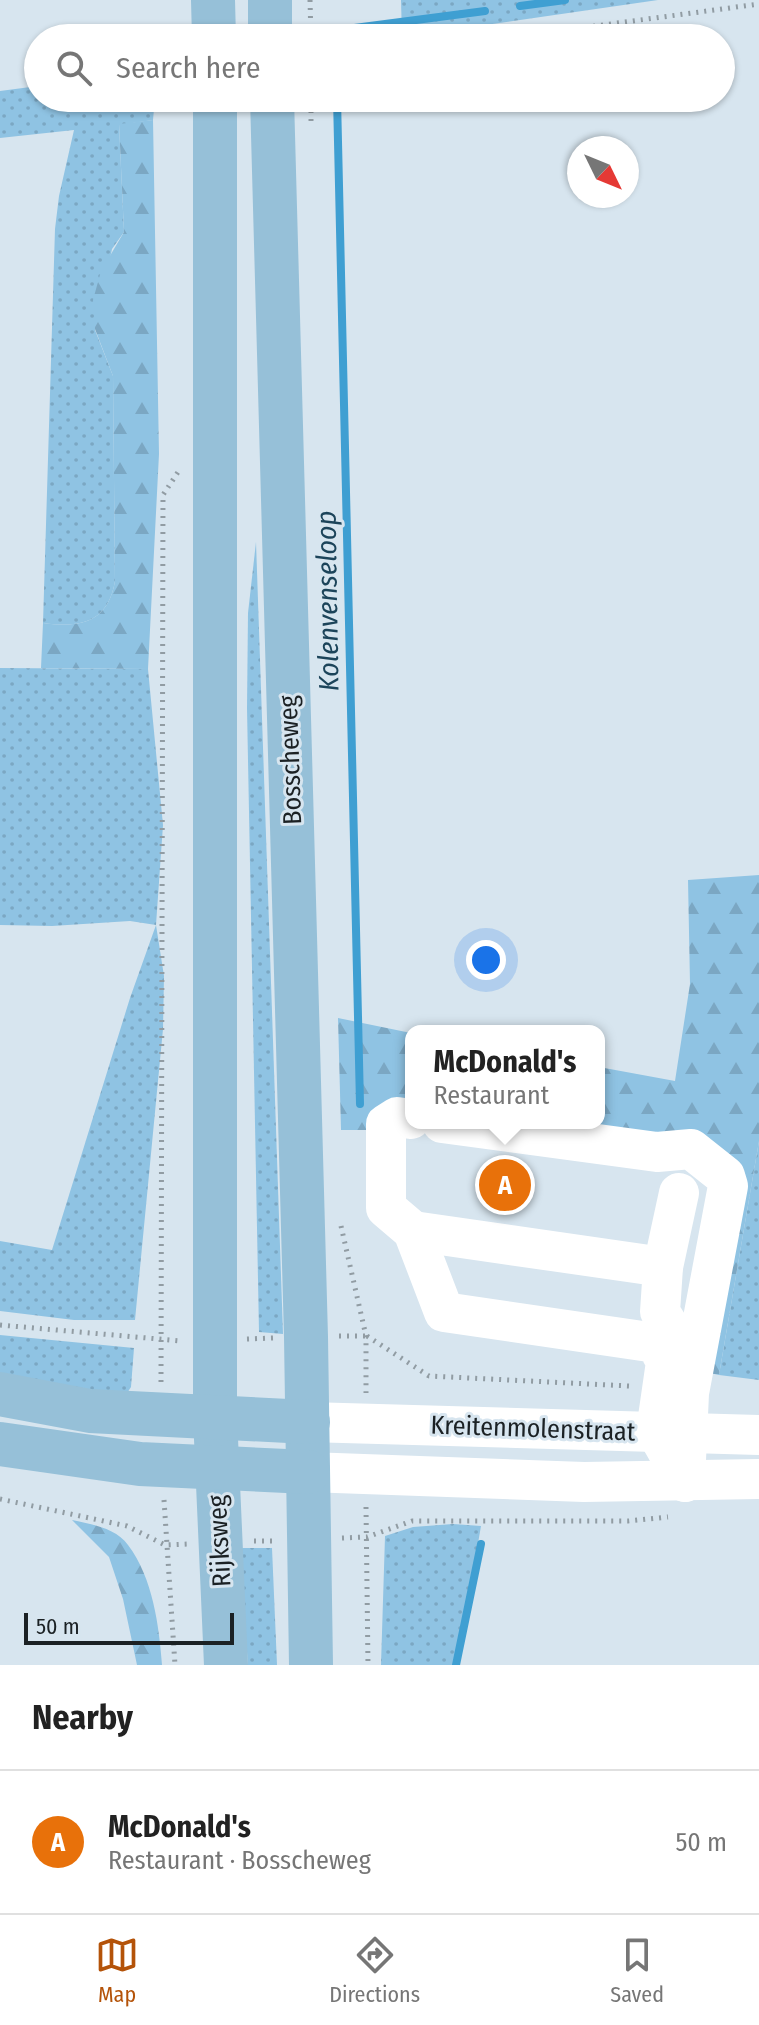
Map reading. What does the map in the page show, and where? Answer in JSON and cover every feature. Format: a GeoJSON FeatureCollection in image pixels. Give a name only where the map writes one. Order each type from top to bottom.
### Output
{"type":"FeatureCollection","features":[{"type":"Feature","properties":{"kind":"main road"},"geometry":{"type":"LineString","coordinates":[[213,0],[214,24]]}},
{"type":"Feature","properties":{"kind":"main road"},"geometry":{"type":"LineString","coordinates":[[270,0],[270,24]]}},
{"type":"Feature","properties":{"kind":"main road"},"geometry":{"type":"LineString","coordinates":[[215,112],[215,1416]]}},
{"type":"Feature","properties":{"kind":"main road","name":"Bosscheweg"},"geometry":{"type":"LineString","coordinates":[[272,112],[308,1422]]}},
{"type":"Feature","properties":{"kind":"main road"},"geometry":{"type":"LineString","coordinates":[[0,1394],[90,1411],[308,1422],[311,1665]]}},
{"type":"Feature","properties":{"kind":"main road","name":"Rijksweg"},"geometry":{"type":"LineString","coordinates":[[215,1416],[226,1665]]}},
{"type":"Feature","properties":{"kind":"main road"},"geometry":{"type":"LineString","coordinates":[[0,1444],[140,1464],[308,1472]]}},
{"type":"Feature","properties":{"kind":"street"},"geometry":{"type":"LineString","coordinates":[[405,1118],[397,1117],[386,1124],[386,1208],[413,1231],[444,1312],[656,1343],[675,1391]]}},
{"type":"Feature","properties":{"kind":"street"},"geometry":{"type":"LineString","coordinates":[[486,1129],[657,1152],[685,1148],[699,1152],[727,1179],[723,1206],[675,1391]]}},
{"type":"Feature","properties":{"kind":"street"},"geometry":{"type":"LineString","coordinates":[[679,1193],[663,1267],[660,1312],[680,1344],[672,1432],[684,1499]]}},
{"type":"Feature","properties":{"kind":"street"},"geometry":{"type":"LineString","coordinates":[[413,1231],[663,1267]]}},
{"type":"Feature","properties":{"kind":"street","name":"Kreitenmolenstraat"},"geometry":{"type":"LineString","coordinates":[[308,1422],[759,1435]]}},
{"type":"Feature","properties":{"kind":"street","name":"Kreitenmolenstraat"},"geometry":{"type":"LineString","coordinates":[[308,1472],[459,1479],[684,1499],[759,1479]]}},
{"type":"Feature","properties":{"kind":"path"},"geometry":{"type":"LineString","coordinates":[[310,0],[311,24]]}},
{"type":"Feature","properties":{"kind":"path"},"geometry":{"type":"LineString","coordinates":[[610,24],[759,4]]}},
{"type":"Feature","properties":{"kind":"path"},"geometry":{"type":"LineString","coordinates":[[160,1341],[163,495],[187,460]]}},
{"type":"Feature","properties":{"kind":"path"},"geometry":{"type":"LineString","coordinates":[[0,1325],[160,1341],[306,1337]]}},
{"type":"Feature","properties":{"kind":"path","name":"Kreitenmolenstraat"},"geometry":{"type":"LineString","coordinates":[[306,1337],[366,1336],[429,1376],[675,1391]]}},
{"type":"Feature","properties":{"kind":"path"},"geometry":{"type":"LineString","coordinates":[[0,1499],[127,1526],[165,1545],[367,1537],[412,1521],[628,1521],[684,1499]]}},
{"type":"Feature","properties":{"kind":"path"},"geometry":{"type":"LineString","coordinates":[[367,1537],[368,1665]]}},
{"type":"Feature","properties":{"kind":"path","name":"Rijksweg"},"geometry":{"type":"LineString","coordinates":[[165,1545],[175,1665]]}},
{"type":"Feature","properties":{"kind":"green space"},"geometry":{"type":"Polygon","coordinates":[[[401,0],[658,0],[492,24],[402,24],[401,0]]]}},
{"type":"Feature","properties":{"kind":"green space"},"geometry":{"type":"Polygon","coordinates":[[[24,88],[24,112],[154,112],[153,120],[119,125],[124,232],[112,249],[95,330],[113,376],[115,581],[106,606],[90,620],[80,623],[43,623],[55,229],[74,130],[0,138],[0,91],[24,88]]]}},
{"type":"Feature","properties":{"kind":"green space"},"geometry":{"type":"Polygon","coordinates":[[[153,120],[159,454],[148,669],[41,668],[43,623],[69,624],[90,620],[106,606],[115,581],[113,376],[95,329],[93,300],[101,271],[124,232],[119,124],[153,120]]]}},
{"type":"Feature","properties":{"kind":"green space"},"geometry":{"type":"Polygon","coordinates":[[[256,542],[283,1334],[259,1332],[247,708],[248,613],[256,542]]]}},
{"type":"Feature","properties":{"kind":"green space"},"geometry":{"type":"Polygon","coordinates":[[[0,668],[148,669],[163,825],[156,925],[130,921],[52,926],[0,925],[0,668]]]}},
{"type":"Feature","properties":{"kind":"green space"},"geometry":{"type":"Polygon","coordinates":[[[759,875],[759,1141],[719,1375],[705,1372],[734,1178],[536,1129],[605,1129],[605,1068],[675,1081],[690,984],[688,880],[759,875]]]}},
{"type":"Feature","properties":{"kind":"green space"},"geometry":{"type":"Polygon","coordinates":[[[156,925],[164,976],[163,1029],[135,1320],[74,1320],[0,1311],[0,1241],[52,1250],[130,998],[156,925]]]}},
{"type":"Feature","properties":{"kind":"green space"},"geometry":{"type":"Polygon","coordinates":[[[338,1018],[405,1032],[405,1113],[376,1130],[341,1130],[338,1018]]]}},
{"type":"Feature","properties":{"kind":"green space"},"geometry":{"type":"Polygon","coordinates":[[[759,1141],[759,1380],[719,1375],[759,1141]]]}},
{"type":"Feature","properties":{"kind":"green space"},"geometry":{"type":"Polygon","coordinates":[[[0,1335],[134,1348],[131,1387],[122,1401],[0,1380],[0,1335]]]}},
{"type":"Feature","properties":{"kind":"green space"},"geometry":{"type":"Polygon","coordinates":[[[72,1520],[117,1534],[137,1558],[153,1603],[162,1665],[137,1665],[123,1599],[109,1557],[72,1520]]]}},
{"type":"Feature","properties":{"kind":"green space"},"geometry":{"type":"Polygon","coordinates":[[[453,1524],[481,1526],[457,1665],[381,1665],[385,1536],[413,1527],[453,1524]]]}},
{"type":"Feature","properties":{"kind":"green space"},"geometry":{"type":"Polygon","coordinates":[[[239,1548],[272,1548],[277,1665],[248,1665],[239,1548]]]}},
{"type":"Feature","properties":{"kind":"waterway","name":"Kolenvenseloop"},"geometry":{"type":"LineString","coordinates":[[520,6],[565,0]]}},
{"type":"Feature","properties":{"kind":"waterway","name":"Kolenvenseloop"},"geometry":{"type":"LineString","coordinates":[[385,24],[485,11]]}},
{"type":"Feature","properties":{"kind":"waterway","name":"Kolenvenseloop"},"geometry":{"type":"LineString","coordinates":[[337,112],[360,1104]]}},
{"type":"Feature","properties":{"kind":"waterway","name":"Kolenvenseloop"},"geometry":{"type":"LineString","coordinates":[[456,1665],[481,1544]]}},
{"type":"Feature","properties":{"kind":"place","name":"McDonald's"},"geometry":{"type":"Point","coordinates":[505,1185]}}]}
